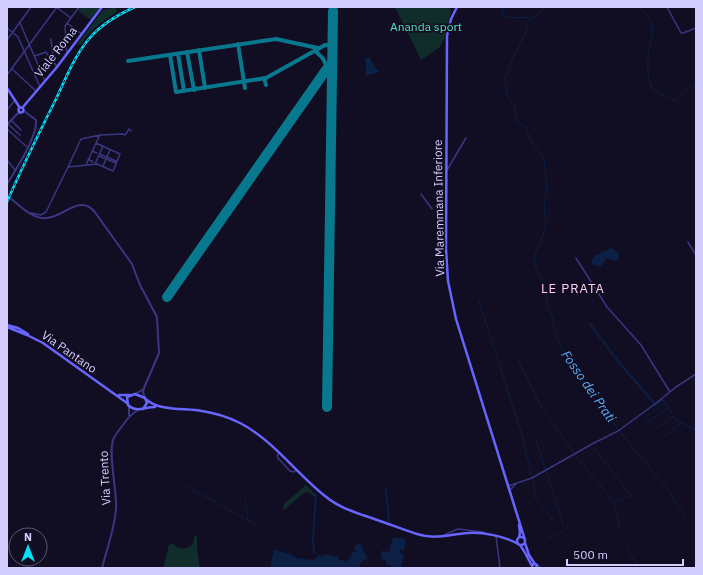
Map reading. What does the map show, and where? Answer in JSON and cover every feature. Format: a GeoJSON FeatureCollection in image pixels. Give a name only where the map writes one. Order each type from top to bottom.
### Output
{"type":"FeatureCollection","features":[{"type":"Feature","properties":{"kind":"main road","name":"Viale Roma"},"geometry":{"type":"LineString","coordinates":[[22,110],[57,67],[102,7]]}},
{"type":"Feature","properties":{"kind":"main road","name":"Via Maremmana Inferiore"},"geometry":{"type":"LineString","coordinates":[[457,7],[451,19],[448,36],[446,249],[450,294],[462,338],[534,566]]}},
{"type":"Feature","properties":{"kind":"main road"},"geometry":{"type":"LineString","coordinates":[[7,88],[8,92],[22,110]]}},
{"type":"Feature","properties":{"kind":"main road"},"geometry":{"type":"LineString","coordinates":[[8,327],[22,330],[33,338]]}},
{"type":"Feature","properties":{"kind":"main road","name":"Via Pantano"},"geometry":{"type":"LineString","coordinates":[[8,327],[22,332],[49,347],[128,405]]}},
{"type":"Feature","properties":{"kind":"main road"},"geometry":{"type":"LineString","coordinates":[[116,395],[135,394],[146,399],[151,404],[200,411],[226,417],[248,428],[266,441],[325,496],[338,505],[419,534],[437,537],[469,533],[486,534],[511,540],[518,544],[534,566]]}},
{"type":"Feature","properties":{"kind":"main road"},"geometry":{"type":"LineString","coordinates":[[131,395],[127,397],[128,405],[138,410],[160,406]]}},
{"type":"Feature","properties":{"kind":"main road"},"geometry":{"type":"LineString","coordinates":[[143,409],[146,405],[146,399]]}},
{"type":"Feature","properties":{"kind":"main road","name":"Via Maremmana Inferiore"},"geometry":{"type":"LineString","coordinates":[[518,544],[520,533],[519,520]]}},
{"type":"Feature","properties":{"kind":"main road"},"geometry":{"type":"LineString","coordinates":[[511,540],[522,537],[525,541],[522,545],[518,544]]}},
{"type":"Feature","properties":{"kind":"street"},"geometry":{"type":"LineString","coordinates":[[7,40],[31,7]]}},
{"type":"Feature","properties":{"kind":"street"},"geometry":{"type":"LineString","coordinates":[[7,75],[57,7],[71,18]]}},
{"type":"Feature","properties":{"kind":"street"},"geometry":{"type":"LineString","coordinates":[[67,54],[65,29],[67,23],[79,7]]}},
{"type":"Feature","properties":{"kind":"street"},"geometry":{"type":"LineString","coordinates":[[666,7],[681,33],[696,28]]}},
{"type":"Feature","properties":{"kind":"street"},"geometry":{"type":"LineString","coordinates":[[20,23],[45,80]]}},
{"type":"Feature","properties":{"kind":"street"},"geometry":{"type":"LineString","coordinates":[[67,23],[82,34]]}},
{"type":"Feature","properties":{"kind":"street"},"geometry":{"type":"LineString","coordinates":[[7,28],[18,37],[40,87]]}},
{"type":"Feature","properties":{"kind":"street"},"geometry":{"type":"LineString","coordinates":[[51,39],[54,62],[57,67]]}},
{"type":"Feature","properties":{"kind":"street"},"geometry":{"type":"LineString","coordinates":[[35,56],[46,52],[49,56],[54,56]]}},
{"type":"Feature","properties":{"kind":"street"},"geometry":{"type":"LineString","coordinates":[[12,69],[36,91]]}},
{"type":"Feature","properties":{"kind":"street"},"geometry":{"type":"LineString","coordinates":[[7,110],[15,100]]}},
{"type":"Feature","properties":{"kind":"street"},"geometry":{"type":"LineString","coordinates":[[7,184],[27,147],[34,132],[36,123],[34,118],[22,110]]}},
{"type":"Feature","properties":{"kind":"street","name":"Viale Roma"},"geometry":{"type":"LineString","coordinates":[[7,124],[22,110]]}},
{"type":"Feature","properties":{"kind":"street"},"geometry":{"type":"LineString","coordinates":[[11,120],[21,130]]}},
{"type":"Feature","properties":{"kind":"street"},"geometry":{"type":"LineString","coordinates":[[7,124],[20,135]]}},
{"type":"Feature","properties":{"kind":"street"},"geometry":{"type":"LineString","coordinates":[[7,129],[27,147]]}},
{"type":"Feature","properties":{"kind":"street"},"geometry":{"type":"LineString","coordinates":[[29,213],[40,215],[45,212],[81,139],[100,135],[125,135],[129,129],[132,131]]}},
{"type":"Feature","properties":{"kind":"street"},"geometry":{"type":"LineString","coordinates":[[86,165],[100,135]]}},
{"type":"Feature","properties":{"kind":"street"},"geometry":{"type":"LineString","coordinates":[[447,170],[466,138]]}},
{"type":"Feature","properties":{"kind":"street"},"geometry":{"type":"LineString","coordinates":[[68,168],[95,164],[113,171],[120,154],[96,143]]}},
{"type":"Feature","properties":{"kind":"street"},"geometry":{"type":"LineString","coordinates":[[95,164],[103,146]]}},
{"type":"Feature","properties":{"kind":"street"},"geometry":{"type":"LineString","coordinates":[[103,166],[110,150]]}},
{"type":"Feature","properties":{"kind":"street"},"geometry":{"type":"LineString","coordinates":[[92,151],[117,163]]}},
{"type":"Feature","properties":{"kind":"street"},"geometry":{"type":"LineString","coordinates":[[88,159],[93,162]]}},
{"type":"Feature","properties":{"kind":"street"},"geometry":{"type":"LineString","coordinates":[[7,160],[15,170]]}},
{"type":"Feature","properties":{"kind":"street"},"geometry":{"type":"LineString","coordinates":[[421,194],[432,209]]}},
{"type":"Feature","properties":{"kind":"street"},"geometry":{"type":"LineString","coordinates":[[8,197],[29,213],[39,217],[51,217],[79,205],[88,205],[130,261],[155,312],[158,325],[159,353],[144,388],[143,393],[146,399]]}},
{"type":"Feature","properties":{"kind":"street"},"geometry":{"type":"LineString","coordinates":[[688,242],[696,255]]}},
{"type":"Feature","properties":{"kind":"street"},"geometry":{"type":"LineString","coordinates":[[576,258],[607,307],[640,343],[670,392]]}},
{"type":"Feature","properties":{"kind":"street"},"geometry":{"type":"LineString","coordinates":[[508,486],[534,478],[592,444],[619,431],[696,374]]}},
{"type":"Feature","properties":{"kind":"street"},"geometry":{"type":"LineString","coordinates":[[135,394],[144,388]]}},
{"type":"Feature","properties":{"kind":"street"},"geometry":{"type":"LineString","coordinates":[[128,405],[129,415],[138,410]]}},
{"type":"Feature","properties":{"kind":"street","name":"Via Trento"},"geometry":{"type":"LineString","coordinates":[[102,568],[111,537],[116,510],[112,442],[129,415]]}},
{"type":"Feature","properties":{"kind":"street"},"geometry":{"type":"LineString","coordinates":[[506,479],[509,483],[515,484]]}},
{"type":"Feature","properties":{"kind":"street"},"geometry":{"type":"LineString","coordinates":[[510,492],[511,488],[515,484]]}},
{"type":"Feature","properties":{"kind":"street"},"geometry":{"type":"LineString","coordinates":[[437,537],[453,530],[465,529],[486,534]]}},
{"type":"Feature","properties":{"kind":"street"},"geometry":{"type":"LineString","coordinates":[[453,530],[454,535]]}},
{"type":"Feature","properties":{"kind":"street"},"geometry":{"type":"LineString","coordinates":[[496,536],[500,568]]}},
{"type":"Feature","properties":{"kind":"street"},"geometry":{"type":"LineString","coordinates":[[534,566],[541,568]]}},
{"type":"Feature","properties":{"kind":"green space"},"geometry":{"type":"Polygon","coordinates":[[[80,7],[100,7],[91,20],[77,10],[80,7]]]}},
{"type":"Feature","properties":{"kind":"green space"},"geometry":{"type":"Polygon","coordinates":[[[116,7],[117,12],[92,30],[81,45],[77,44],[103,10],[116,7]]]}},
{"type":"Feature","properties":{"kind":"green space","name":"Ananda sport"},"geometry":{"type":"Polygon","coordinates":[[[395,7],[450,7],[451,13],[445,37],[440,47],[421,60],[395,7]]]}},
{"type":"Feature","properties":{"kind":"green space"},"geometry":{"type":"Polygon","coordinates":[[[306,485],[315,494],[315,497],[308,492],[304,493],[283,511],[284,504],[306,485]]]}},
{"type":"Feature","properties":{"kind":"green space"},"geometry":{"type":"Polygon","coordinates":[[[197,535],[200,568],[163,568],[169,545],[172,543],[180,548],[189,547],[194,542],[194,537],[197,535]]]}},
{"type":"Feature","properties":{"kind":"water"},"geometry":{"type":"Polygon","coordinates":[[[370,57],[374,66],[380,72],[365,76],[365,59],[370,57]]]}},
{"type":"Feature","properties":{"kind":"water"},"geometry":{"type":"Polygon","coordinates":[[[611,248],[618,252],[618,260],[614,261],[607,258],[601,266],[593,265],[591,261],[594,256],[611,248]]]}},
{"type":"Feature","properties":{"kind":"water"},"geometry":{"type":"Polygon","coordinates":[[[393,537],[406,539],[404,550],[400,550],[399,552],[404,554],[401,568],[391,568],[391,565],[386,564],[386,560],[381,559],[381,551],[389,552],[393,537]]]}},
{"type":"Feature","properties":{"kind":"water"},"geometry":{"type":"Polygon","coordinates":[[[357,544],[362,546],[368,559],[365,559],[360,564],[360,567],[362,568],[270,568],[274,549],[288,553],[297,558],[314,560],[318,555],[322,557],[327,554],[338,556],[338,559],[347,562],[353,551],[357,552],[354,548],[357,544]]]}},
{"type":"Feature","properties":{"kind":"waterway"},"geometry":{"type":"LineString","coordinates":[[502,7],[503,17],[531,18]]}},
{"type":"Feature","properties":{"kind":"waterway","name":"Fosso dei Prati"},"geometry":{"type":"LineString","coordinates":[[544,7],[543,10],[525,26],[528,28],[527,31],[514,55],[505,78],[507,95],[515,107],[516,121],[525,126],[531,141],[543,156],[544,160],[547,189],[544,207],[546,222],[543,236],[534,260],[538,273],[545,287],[548,306],[561,348],[580,378],[605,412],[671,493],[674,501],[686,516]]}},
{"type":"Feature","properties":{"kind":"waterway"},"geometry":{"type":"LineString","coordinates":[[640,7],[649,18],[652,26],[653,33],[649,50],[648,65],[653,90],[676,101],[689,87],[696,86]]}},
{"type":"Feature","properties":{"kind":"waterway"},"geometry":{"type":"LineString","coordinates":[[479,301],[522,435],[532,478]]}},
{"type":"Feature","properties":{"kind":"waterway"},"geometry":{"type":"LineString","coordinates":[[590,324],[617,360],[655,404]]}},
{"type":"Feature","properties":{"kind":"waterway"},"geometry":{"type":"LineString","coordinates":[[518,360],[540,405],[574,453]]}},
{"type":"Feature","properties":{"kind":"waterway"},"geometry":{"type":"LineString","coordinates":[[693,379],[696,382]]}},
{"type":"Feature","properties":{"kind":"waterway"},"geometry":{"type":"LineString","coordinates":[[663,400],[676,420],[696,430]]}},
{"type":"Feature","properties":{"kind":"waterway"},"geometry":{"type":"LineString","coordinates":[[655,405],[663,400]]}},
{"type":"Feature","properties":{"kind":"waterway"},"geometry":{"type":"LineString","coordinates":[[643,419],[665,403]]}},
{"type":"Feature","properties":{"kind":"waterway"},"geometry":{"type":"LineString","coordinates":[[646,423],[668,408]]}},
{"type":"Feature","properties":{"kind":"waterway"},"geometry":{"type":"LineString","coordinates":[[657,428],[673,417]]}},
{"type":"Feature","properties":{"kind":"waterway"},"geometry":{"type":"LineString","coordinates":[[661,439],[681,423]]}},
{"type":"Feature","properties":{"kind":"waterway"},"geometry":{"type":"LineString","coordinates":[[536,440],[545,469]]}},
{"type":"Feature","properties":{"kind":"waterway"},"geometry":{"type":"LineString","coordinates":[[594,448],[631,496],[615,501]]}},
{"type":"Feature","properties":{"kind":"waterway"},"geometry":{"type":"LineString","coordinates":[[575,455],[614,502],[620,529]]}},
{"type":"Feature","properties":{"kind":"waterway"},"geometry":{"type":"LineString","coordinates":[[546,471],[563,523]]}},
{"type":"Feature","properties":{"kind":"waterway"},"geometry":{"type":"LineString","coordinates":[[533,480],[536,499],[555,523]]}},
{"type":"Feature","properties":{"kind":"waterway"},"geometry":{"type":"LineString","coordinates":[[181,483],[258,526]]}},
{"type":"Feature","properties":{"kind":"waterway"},"geometry":{"type":"LineString","coordinates":[[386,490],[389,521]]}},
{"type":"Feature","properties":{"kind":"waterway"},"geometry":{"type":"LineString","coordinates":[[314,553],[313,539],[316,494]]}},
{"type":"Feature","properties":{"kind":"waterway"},"geometry":{"type":"LineString","coordinates":[[245,500],[248,520]]}},
{"type":"Feature","properties":{"kind":"waterway"},"geometry":{"type":"LineString","coordinates":[[548,538],[562,532],[569,525]]}},
{"type":"Feature","properties":{"kind":"waterway"},"geometry":{"type":"LineString","coordinates":[[626,546],[638,568]]}},
{"type":"Feature","properties":{"kind":"taxiway"},"geometry":{"type":"LineString","coordinates":[[128,61],[276,39],[318,48]]}},
{"type":"Feature","properties":{"kind":"taxiway"},"geometry":{"type":"LineString","coordinates":[[238,44],[245,88]]}},
{"type":"Feature","properties":{"kind":"taxiway"},"geometry":{"type":"LineString","coordinates":[[170,55],[176,92],[266,78],[325,45],[333,46]]}},
{"type":"Feature","properties":{"kind":"taxiway"},"geometry":{"type":"LineString","coordinates":[[199,50],[205,88]]}},
{"type":"Feature","properties":{"kind":"taxiway"},"geometry":{"type":"LineString","coordinates":[[315,51],[325,61],[326,70]]}},
{"type":"Feature","properties":{"kind":"taxiway"},"geometry":{"type":"LineString","coordinates":[[187,52],[194,90]]}},
{"type":"Feature","properties":{"kind":"taxiway"},"geometry":{"type":"LineString","coordinates":[[178,54],[184,91]]}},
{"type":"Feature","properties":{"kind":"taxiway"},"geometry":{"type":"LineString","coordinates":[[264,78],[266,85]]}},
{"type":"Feature","properties":{"kind":"runway"},"geometry":{"type":"LineString","coordinates":[[327,407],[333,11]]}},
{"type":"Feature","properties":{"kind":"runway"},"geometry":{"type":"LineString","coordinates":[[167,297],[326,70]]}},
{"type":"Feature","properties":{"kind":"railway"},"geometry":{"type":"LineString","coordinates":[[7,202],[78,54],[103,25],[135,7]]}},
{"type":"Feature","properties":{"kind":"district","name":"LE PRATA"},"geometry":{"type":"Point","coordinates":[573,288]}}]}
